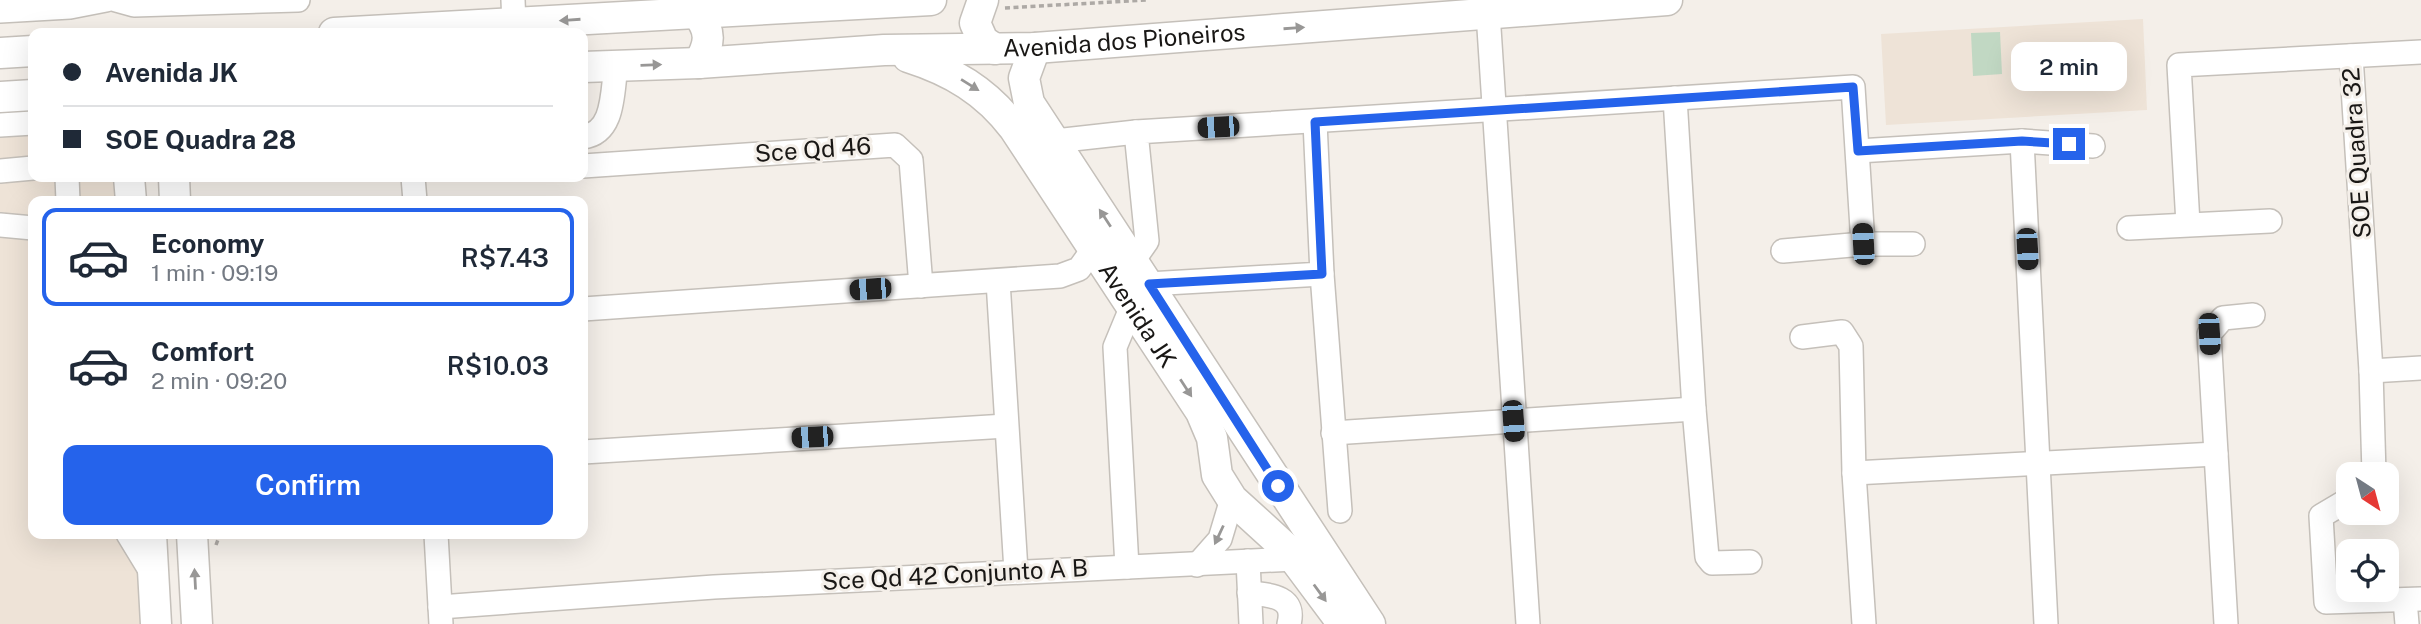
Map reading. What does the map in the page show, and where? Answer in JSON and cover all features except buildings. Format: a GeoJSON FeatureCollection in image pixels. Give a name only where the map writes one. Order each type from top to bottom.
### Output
{"type":"FeatureCollection","features":[{"type":"Feature","properties":{"kind":"main road"},"geometry":{"type":"LineString","coordinates":[[377,28],[514,12],[644,7],[697,13],[782,4],[931,0]]}},
{"type":"Feature","properties":{"kind":"main road","name":"Avenida dos Pioneiros"},"geometry":{"type":"LineString","coordinates":[[588,67],[699,63],[884,50],[1035,48],[1488,13],[1591,2],[1667,0]]}},
{"type":"Feature","properties":{"kind":"main road"},"geometry":{"type":"LineString","coordinates":[[981,5],[975,23],[979,35],[995,49]]}},
{"type":"Feature","properties":{"kind":"main road"},"geometry":{"type":"LineString","coordinates":[[697,13],[707,25],[710,43],[699,63]]}},
{"type":"Feature","properties":{"kind":"main road","name":"Avenida JK"},"geometry":{"type":"LineString","coordinates":[[1035,48],[1026,67],[1025,90],[1029,103],[1055,141],[1201,412],[1212,438],[1217,475],[1232,499],[1295,559],[1343,624]]}},
{"type":"Feature","properties":{"kind":"main road","name":"Avenida JK"},"geometry":{"type":"LineString","coordinates":[[884,50],[955,76],[983,93],[1014,128],[1094,248],[1133,284],[1247,440],[1370,624]]}},
{"type":"Feature","properties":{"kind":"main road"},"geometry":{"type":"LineString","coordinates":[[0,53],[28,51]]}},
{"type":"Feature","properties":{"kind":"main road"},"geometry":{"type":"LineString","coordinates":[[0,97],[28,95]]}},
{"type":"Feature","properties":{"kind":"main road"},"geometry":{"type":"LineString","coordinates":[[1214,454],[1217,447],[1228,439],[1239,436],[1247,440]]}},
{"type":"Feature","properties":{"kind":"main road"},"geometry":{"type":"LineString","coordinates":[[151,539],[156,624]]}},
{"type":"Feature","properties":{"kind":"main road"},"geometry":{"type":"LineString","coordinates":[[192,539],[197,624]]}},
{"type":"Feature","properties":{"kind":"street"},"geometry":{"type":"LineString","coordinates":[[0,11],[69,7],[106,0]]}},
{"type":"Feature","properties":{"kind":"street"},"geometry":{"type":"LineString","coordinates":[[116,0],[134,5],[298,0]]}},
{"type":"Feature","properties":{"kind":"street"},"geometry":{"type":"LineString","coordinates":[[1488,13],[1528,624]]}},
{"type":"Feature","properties":{"kind":"street"},"geometry":{"type":"LineString","coordinates":[[2351,56],[2421,52]]}},
{"type":"Feature","properties":{"kind":"street","name":"SOE Quadra 32"},"geometry":{"type":"LineString","coordinates":[[2188,224],[2179,65],[2351,56],[2371,371],[2374,462]]}},
{"type":"Feature","properties":{"kind":"street"},"geometry":{"type":"LineString","coordinates":[[588,135],[600,130],[608,118],[616,66]]}},
{"type":"Feature","properties":{"kind":"street"},"geometry":{"type":"LineString","coordinates":[[1055,141],[1136,132],[1853,87],[1863,244]]}},
{"type":"Feature","properties":{"kind":"street"},"geometry":{"type":"LineString","coordinates":[[1675,98],[1694,409],[1707,557],[1712,564],[1750,562]]}},
{"type":"Feature","properties":{"kind":"street"},"geometry":{"type":"LineString","coordinates":[[1315,122],[1322,274],[1340,511]]}},
{"type":"Feature","properties":{"kind":"street"},"geometry":{"type":"LineString","coordinates":[[0,125],[28,123]]}},
{"type":"Feature","properties":{"kind":"street"},"geometry":{"type":"LineString","coordinates":[[1127,567],[1115,348],[1147,241],[1136,132]]}},
{"type":"Feature","properties":{"kind":"street"},"geometry":{"type":"LineString","coordinates":[[1858,151],[2022,141],[2092,146]]}},
{"type":"Feature","properties":{"kind":"street"},"geometry":{"type":"LineString","coordinates":[[2022,141],[2046,624]]}},
{"type":"Feature","properties":{"kind":"street","name":"Sce Qd 46"},"geometry":{"type":"LineString","coordinates":[[588,166],[895,145],[911,160],[921,286]]}},
{"type":"Feature","properties":{"kind":"street"},"geometry":{"type":"LineString","coordinates":[[0,171],[28,168]]}},
{"type":"Feature","properties":{"kind":"street"},"geometry":{"type":"LineString","coordinates":[[2129,228],[2270,221]]}},
{"type":"Feature","properties":{"kind":"street"},"geometry":{"type":"LineString","coordinates":[[0,225],[28,228]]}},
{"type":"Feature","properties":{"kind":"street"},"geometry":{"type":"LineString","coordinates":[[1783,251],[1863,244],[1913,244]]}},
{"type":"Feature","properties":{"kind":"street"},"geometry":{"type":"LineString","coordinates":[[588,309],[1038,278],[1072,273],[1086,262],[1094,248]]}},
{"type":"Feature","properties":{"kind":"street"},"geometry":{"type":"LineString","coordinates":[[1038,278],[1133,284],[1322,274]]}},
{"type":"Feature","properties":{"kind":"street"},"geometry":{"type":"LineString","coordinates":[[998,281],[1016,571]]}},
{"type":"Feature","properties":{"kind":"street"},"geometry":{"type":"LineString","coordinates":[[2226,624],[2209,334],[2223,318],[2253,315]]}},
{"type":"Feature","properties":{"kind":"street"},"geometry":{"type":"LineString","coordinates":[[1801,337],[1842,332],[1851,346],[1854,473],[1864,624]]}},
{"type":"Feature","properties":{"kind":"street"},"geometry":{"type":"LineString","coordinates":[[2371,371],[2421,369]]}},
{"type":"Feature","properties":{"kind":"street"},"geometry":{"type":"LineString","coordinates":[[1333,433],[1694,409]]}},
{"type":"Feature","properties":{"kind":"street"},"geometry":{"type":"LineString","coordinates":[[588,452],[1006,426]]}},
{"type":"Feature","properties":{"kind":"street"},"geometry":{"type":"LineString","coordinates":[[1854,473],[2216,454]]}},
{"type":"Feature","properties":{"kind":"street"},"geometry":{"type":"LineString","coordinates":[[1197,565],[1220,539],[1232,499]]}},
{"type":"Feature","properties":{"kind":"street"},"geometry":{"type":"LineString","coordinates":[[2336,507],[2320,516],[2326,602],[2413,599],[2407,624]]}},
{"type":"Feature","properties":{"kind":"street"},"geometry":{"type":"LineString","coordinates":[[131,539],[153,575]]}},
{"type":"Feature","properties":{"kind":"street"},"geometry":{"type":"LineString","coordinates":[[436,539],[440,615]]}},
{"type":"Feature","properties":{"kind":"street","name":"Sce Qd 42 Conjunto A B"},"geometry":{"type":"LineString","coordinates":[[440,615],[714,587],[1295,559]]}},
{"type":"Feature","properties":{"kind":"street"},"geometry":{"type":"LineString","coordinates":[[1248,561],[1251,624]]}},
{"type":"Feature","properties":{"kind":"street"},"geometry":{"type":"LineString","coordinates":[[1249,593],[1276,595],[1285,601],[1290,609],[1289,624]]}},
{"type":"Feature","properties":{"kind":"path"},"geometry":{"type":"LineString","coordinates":[[981,5],[1146,0]]}},
{"type":"Feature","properties":{"kind":"shaded area"},"geometry":{"type":"Polygon","coordinates":[[[2143,19],[2147,110],[1886,125],[1881,34],[2143,19]]]}},
{"type":"Feature","properties":{"kind":"shaded area"},"geometry":{"type":"Polygon","coordinates":[[[28,106],[28,182],[120,182],[121,196],[28,196],[28,539],[139,539],[144,624],[0,624],[0,107],[28,106]]]}},
{"type":"Feature","properties":{"kind":"green space"},"geometry":{"type":"Polygon","coordinates":[[[2000,32],[2002,74],[1973,76],[1971,33],[2000,32]]]}},
{"type":"Feature","properties":{"kind":"route"},"geometry":{"type":"LineString","coordinates":[[1278,486],[1149,284],[1322,274],[1315,122],[1853,87],[1858,151],[2022,141],[2069,144]]}}]}
